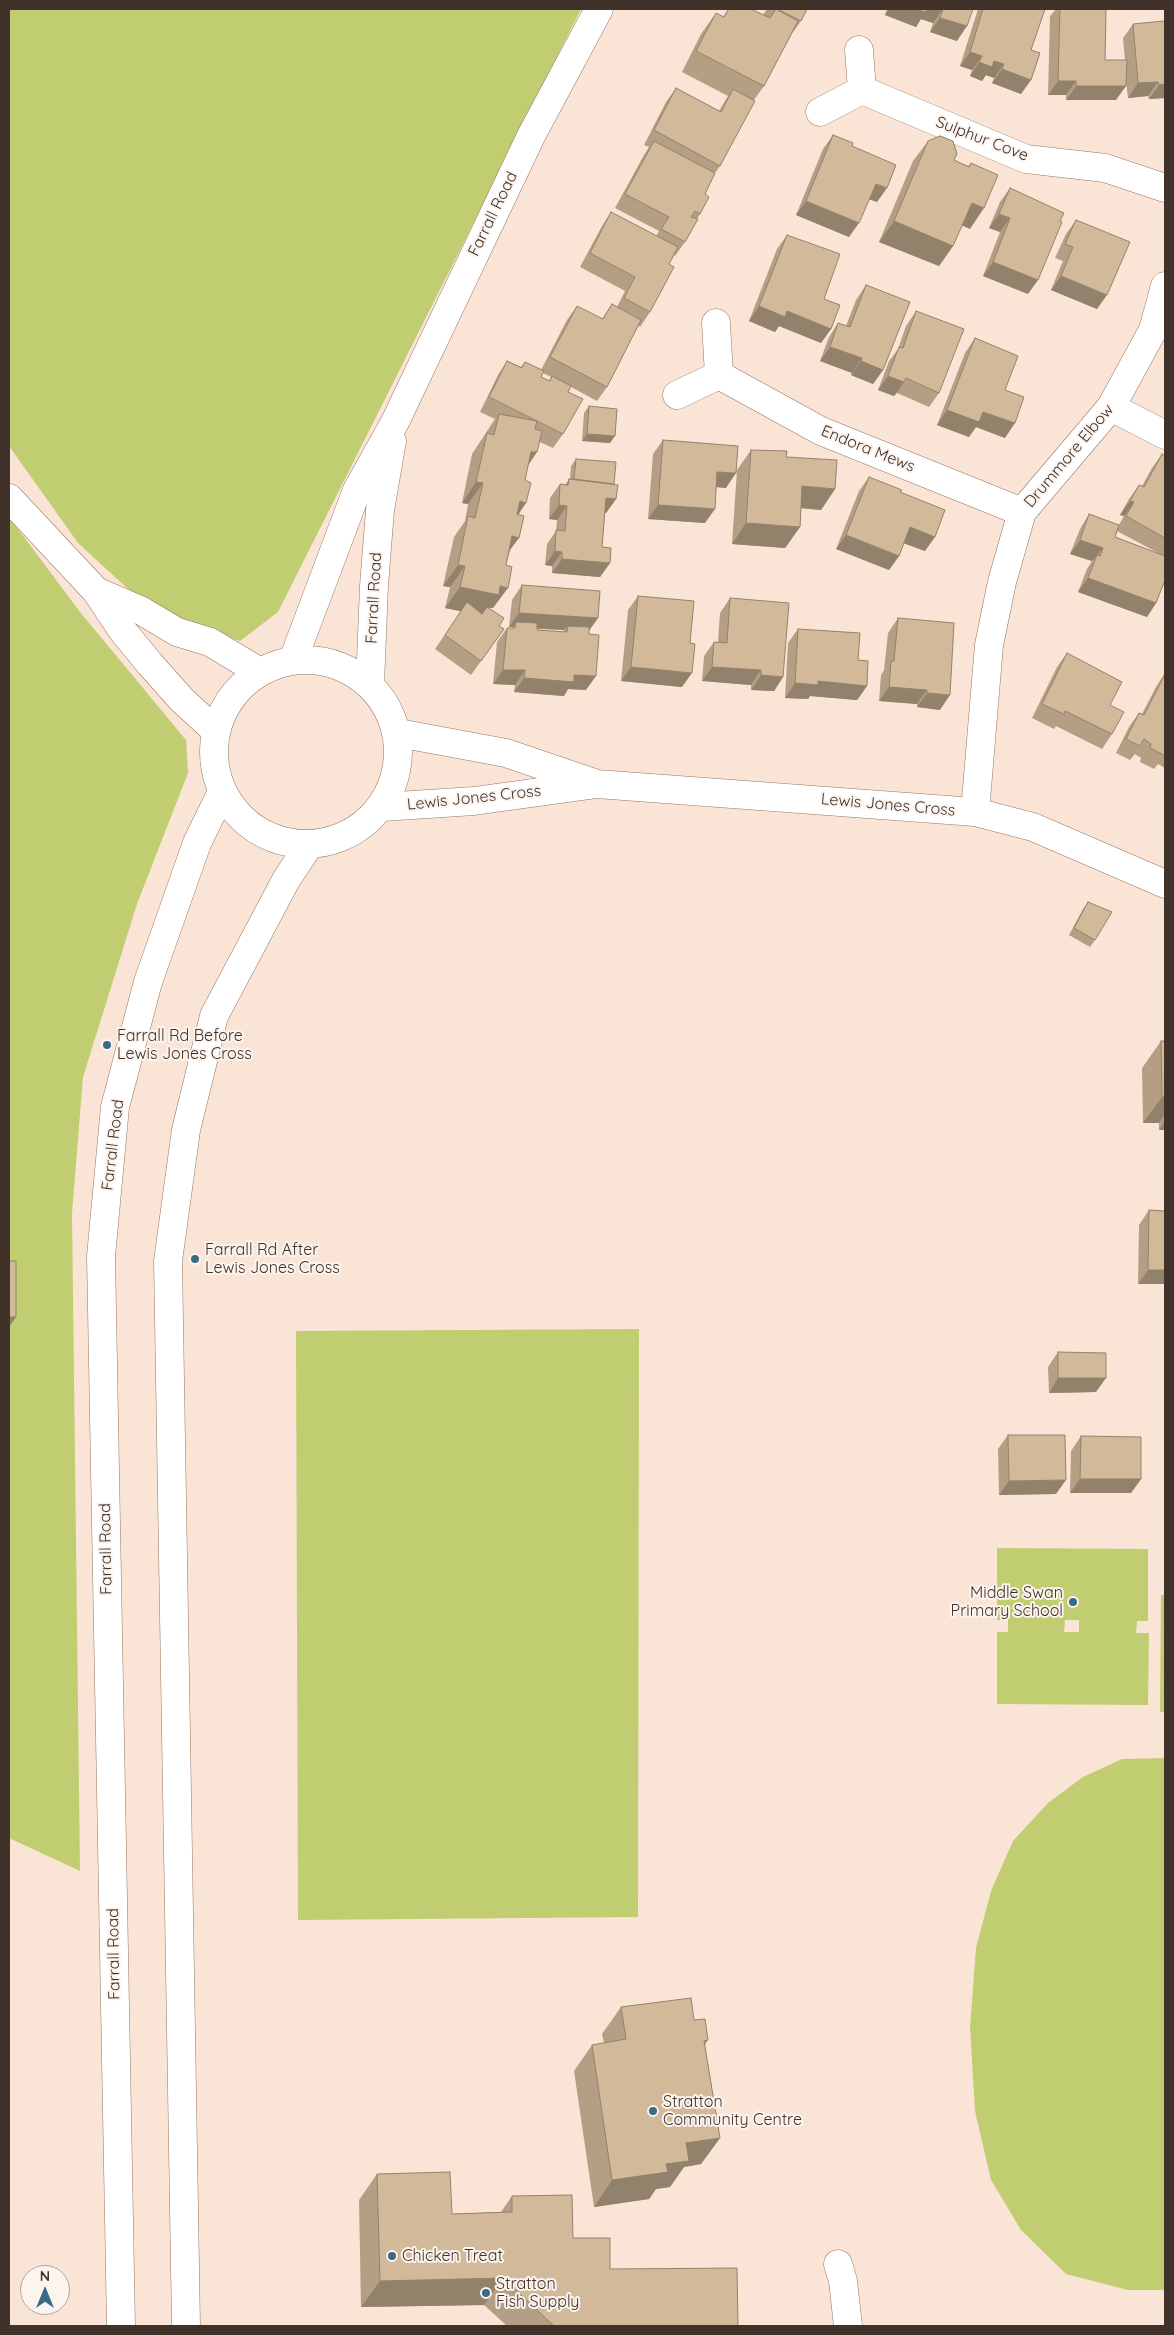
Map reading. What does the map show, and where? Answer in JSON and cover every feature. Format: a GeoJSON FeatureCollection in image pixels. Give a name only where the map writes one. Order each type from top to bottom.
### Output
{"type":"FeatureCollection","features":[{"type":"Feature","properties":{"kind":"main road","name":"Farrall Road"},"geometry":{"type":"LineString","coordinates":[[293,660],[357,490],[395,422],[527,145],[599,9]]}},
{"type":"Feature","properties":{"kind":"main road"},"geometry":{"type":"LineString","coordinates":[[820,112],[862,90],[859,50]]}},
{"type":"Feature","properties":{"kind":"main road","name":"Sulphur Cove"},"geometry":{"type":"LineString","coordinates":[[862,90],[1026,159],[1105,168],[1165,188]]}},
{"type":"Feature","properties":{"kind":"main road","name":"Drummore Elbow"},"geometry":{"type":"LineString","coordinates":[[975,812],[989,645],[1002,582],[1022,512],[1111,407],[1152,330],[1165,286]]}},
{"type":"Feature","properties":{"kind":"main road"},"geometry":{"type":"LineString","coordinates":[[677,395],[718,375],[716,323]]}},
{"type":"Feature","properties":{"kind":"main road","name":"Endora Mews"},"geometry":{"type":"LineString","coordinates":[[718,375],[821,431],[1022,512]]}},
{"type":"Feature","properties":{"kind":"main road"},"geometry":{"type":"LineString","coordinates":[[1111,407],[1165,435]]}},
{"type":"Feature","properties":{"kind":"main road","name":"Farrall Road"},"geometry":{"type":"LineString","coordinates":[[370,685],[374,586],[380,510],[395,422]]}},
{"type":"Feature","properties":{"kind":"main road"},"geometry":{"type":"LineString","coordinates":[[9,498],[96,592],[122,630],[150,664],[182,700],[216,731]]}},
{"type":"Feature","properties":{"kind":"main road"},"geometry":{"type":"LineString","coordinates":[[96,592],[140,610],[177,632],[210,642],[260,672]]}},
{"type":"Feature","properties":{"kind":"main road"},"geometry":{"type":"LineString","coordinates":[[293,660],[321,661],[348,669],[370,685],[388,707],[398,733],[400,759],[394,784],[382,807],[362,827],[337,840],[309,845],[273,839],[243,821],[222,792],[215,772],[213,752],[216,731],[225,707],[240,687],[260,672],[293,660]]}},
{"type":"Feature","properties":{"kind":"main road","name":"Lewis Jones Cross"},"geometry":{"type":"LineString","coordinates":[[398,733],[506,753],[597,784]]}},
{"type":"Feature","properties":{"kind":"main road","name":"Lewis Jones Cross"},"geometry":{"type":"LineString","coordinates":[[382,807],[474,800],[597,784],[975,812],[1033,827],[1165,884]]}},
{"type":"Feature","properties":{"kind":"main road","name":"Farrall Road"},"geometry":{"type":"LineString","coordinates":[[121,2326],[100,1256],[115,1107],[148,982],[197,843],[222,792]]}},
{"type":"Feature","properties":{"kind":"main road"},"geometry":{"type":"LineString","coordinates":[[186,2326],[168,1262],[186,1130],[214,1016],[286,880],[309,845]]}},
{"type":"Feature","properties":{"kind":"main road"},"geometry":{"type":"LineString","coordinates":[[838,2264],[843,2281],[848,2326]]}},
{"type":"Feature","properties":{"kind":"green space"},"geometry":{"type":"Polygon","coordinates":[[[9,9],[581,9],[278,612],[240,641],[204,629],[138,598],[78,543],[9,446],[9,9]]]}},
{"type":"Feature","properties":{"kind":"green space"},"geometry":{"type":"Polygon","coordinates":[[[9,517],[80,612],[186,740],[188,773],[137,904],[83,1077],[72,1213],[80,1871],[9,1838],[9,517]]]}},
{"type":"Feature","properties":{"kind":"green space"},"geometry":{"type":"Polygon","coordinates":[[[639,1329],[638,1917],[298,1920],[296,1331],[639,1329]]]}},
{"type":"Feature","properties":{"kind":"green space"},"geometry":{"type":"Polygon","coordinates":[[[997,1548],[1148,1549],[1148,1621],[1137,1621],[1136,1633],[1149,1633],[1148,1705],[997,1704],[997,1632],[1008,1632],[1008,1620],[997,1620],[997,1548]],[[1065,1620],[1064,1632],[1079,1632],[1079,1620],[1065,1620]]]}},
{"type":"Feature","properties":{"kind":"green space"},"geometry":{"type":"Polygon","coordinates":[[[1161,1595],[1165,1595],[1165,1712],[1160,1712],[1161,1595]]]}},
{"type":"Feature","properties":{"kind":"green space"},"geometry":{"type":"Polygon","coordinates":[[[1165,1758],[1165,2290],[1128,2290],[1066,2274],[1021,2230],[991,2180],[975,2111],[970,2027],[976,1948],[991,1891],[1013,1841],[1048,1803],[1083,1777],[1122,1759],[1165,1758]]]}},
{"type":"Feature","properties":{"kind":"building"},"geometry":{"type":"Polygon","coordinates":[[[729,9],[751,9],[770,18],[776,9],[798,21],[764,86],[696,51],[716,13],[724,17],[729,9]]]}},
{"type":"Feature","properties":{"kind":"building"},"geometry":{"type":"Polygon","coordinates":[[[777,9],[807,9],[801,21],[777,9]]]}},
{"type":"Feature","properties":{"kind":"building"},"geometry":{"type":"Polygon","coordinates":[[[916,9],[927,9],[926,12],[916,9]]]}},
{"type":"Feature","properties":{"kind":"building"},"geometry":{"type":"Polygon","coordinates":[[[943,9],[973,9],[967,26],[940,18],[943,9]]]}},
{"type":"Feature","properties":{"kind":"building"},"geometry":{"type":"Polygon","coordinates":[[[983,9],[1045,9],[1031,50],[1040,53],[1031,80],[1002,69],[1004,64],[994,61],[992,67],[979,62],[982,56],[970,52],[983,9]]]}},
{"type":"Feature","properties":{"kind":"building"},"geometry":{"type":"Polygon","coordinates":[[[1060,9],[1106,9],[1105,60],[1127,60],[1126,86],[1076,86],[1076,81],[1058,81],[1060,9]]]}},
{"type":"Feature","properties":{"kind":"building"},"geometry":{"type":"Polygon","coordinates":[[[1165,21],[1165,84],[1159,85],[1158,82],[1138,83],[1133,24],[1165,21]]]}},
{"type":"Feature","properties":{"kind":"building"},"geometry":{"type":"Polygon","coordinates":[[[676,88],[721,112],[733,89],[755,101],[720,166],[654,130],[676,88]]]}},
{"type":"Feature","properties":{"kind":"building"},"geometry":{"type":"Polygon","coordinates":[[[833,135],[853,143],[852,146],[896,165],[887,188],[876,184],[859,223],[806,201],[833,135]]]}},
{"type":"Feature","properties":{"kind":"building"},"geometry":{"type":"Polygon","coordinates":[[[940,136],[953,141],[957,154],[954,160],[969,167],[971,163],[998,175],[984,208],[972,203],[953,246],[894,221],[928,141],[940,136]]]}},
{"type":"Feature","properties":{"kind":"building"},"geometry":{"type":"Polygon","coordinates":[[[654,141],[715,173],[705,194],[709,197],[700,214],[695,211],[691,217],[698,219],[685,242],[661,229],[669,217],[625,194],[654,141]]]}},
{"type":"Feature","properties":{"kind":"building"},"geometry":{"type":"Polygon","coordinates":[[[1010,188],[1064,213],[1038,280],[993,262],[1010,218],[999,214],[1010,188]]]}},
{"type":"Feature","properties":{"kind":"building"},"geometry":{"type":"Polygon","coordinates":[[[611,212],[678,247],[669,264],[674,267],[650,312],[624,298],[635,277],[590,253],[611,212]]]}},
{"type":"Feature","properties":{"kind":"building"},"geometry":{"type":"Polygon","coordinates":[[[1076,220],[1130,242],[1107,295],[1061,276],[1073,247],[1065,244],[1076,220]]]}},
{"type":"Feature","properties":{"kind":"building"},"geometry":{"type":"Polygon","coordinates":[[[787,235],[840,254],[824,299],[840,305],[831,329],[787,311],[785,317],[759,306],[787,235]]]}},
{"type":"Feature","properties":{"kind":"building"},"geometry":{"type":"Polygon","coordinates":[[[866,285],[910,302],[883,370],[861,361],[862,358],[830,347],[838,323],[850,327],[866,285]]]}},
{"type":"Feature","properties":{"kind":"building"},"geometry":{"type":"Polygon","coordinates":[[[612,304],[641,320],[607,387],[550,357],[577,306],[603,319],[612,304]]]}},
{"type":"Feature","properties":{"kind":"building"},"geometry":{"type":"Polygon","coordinates":[[[916,311],[964,329],[939,393],[906,378],[904,382],[888,376],[899,347],[903,348],[916,311]]]}},
{"type":"Feature","properties":{"kind":"building"},"geometry":{"type":"Polygon","coordinates":[[[975,338],[1018,356],[1005,390],[1024,397],[1015,423],[983,412],[979,422],[947,410],[975,338]]]}},
{"type":"Feature","properties":{"kind":"building"},"geometry":{"type":"Polygon","coordinates":[[[507,361],[522,368],[525,362],[544,371],[541,377],[550,381],[552,376],[571,386],[568,392],[583,399],[563,434],[489,397],[507,361]]]}},
{"type":"Feature","properties":{"kind":"building"},"geometry":{"type":"Polygon","coordinates":[[[589,406],[617,409],[615,436],[587,434],[589,406]]]}},
{"type":"Feature","properties":{"kind":"building"},"geometry":{"type":"Polygon","coordinates":[[[499,414],[537,421],[535,429],[542,431],[537,452],[531,452],[525,480],[531,483],[526,503],[520,501],[517,514],[524,516],[519,538],[512,536],[506,565],[512,567],[508,588],[500,586],[499,595],[460,587],[465,566],[458,565],[468,516],[475,518],[483,483],[476,482],[487,433],[494,435],[499,414]]]}},
{"type":"Feature","properties":{"kind":"building"},"geometry":{"type":"Polygon","coordinates":[[[663,440],[738,446],[736,473],[717,472],[715,509],[658,505],[663,440]]]}},
{"type":"Feature","properties":{"kind":"building"},"geometry":{"type":"Polygon","coordinates":[[[751,450],[787,451],[786,457],[837,460],[835,489],[802,486],[800,527],[746,523],[751,450]]]}},
{"type":"Feature","properties":{"kind":"building"},"geometry":{"type":"Polygon","coordinates":[[[1162,454],[1165,456],[1165,538],[1126,516],[1134,502],[1130,501],[1139,485],[1144,487],[1162,454]]]}},
{"type":"Feature","properties":{"kind":"building"},"geometry":{"type":"Polygon","coordinates":[[[576,459],[616,462],[614,484],[574,479],[576,459]]]}},
{"type":"Feature","properties":{"kind":"building"},"geometry":{"type":"Polygon","coordinates":[[[869,477],[945,510],[935,537],[910,527],[899,556],[846,535],[869,477]]]}},
{"type":"Feature","properties":{"kind":"building"},"geometry":{"type":"Polygon","coordinates":[[[569,479],[618,485],[616,499],[606,498],[602,547],[611,548],[610,563],[562,559],[562,552],[555,551],[556,530],[565,531],[567,506],[559,505],[560,484],[568,485],[569,479]]]}},
{"type":"Feature","properties":{"kind":"building"},"geometry":{"type":"Polygon","coordinates":[[[1089,514],[1119,525],[1115,537],[1165,556],[1165,580],[1156,603],[1088,578],[1097,555],[1100,556],[1103,548],[1080,540],[1089,514]]]}},
{"type":"Feature","properties":{"kind":"building"},"geometry":{"type":"Polygon","coordinates":[[[522,585],[600,591],[598,618],[519,613],[522,585]]]}},
{"type":"Feature","properties":{"kind":"building"},"geometry":{"type":"Polygon","coordinates":[[[638,596],[694,601],[690,643],[695,644],[692,673],[631,667],[638,596]]]}},
{"type":"Feature","properties":{"kind":"building"},"geometry":{"type":"Polygon","coordinates":[[[730,598],[789,603],[783,677],[761,675],[761,670],[712,667],[714,642],[727,643],[730,598]]]}},
{"type":"Feature","properties":{"kind":"building"},"geometry":{"type":"Polygon","coordinates":[[[467,602],[482,614],[487,607],[504,618],[499,626],[504,629],[481,661],[445,635],[467,602]]]}},
{"type":"Feature","properties":{"kind":"building"},"geometry":{"type":"Polygon","coordinates":[[[898,618],[954,623],[950,695],[927,693],[927,690],[889,687],[891,661],[894,661],[898,618]]]}},
{"type":"Feature","properties":{"kind":"building"},"geometry":{"type":"Polygon","coordinates":[[[516,622],[537,623],[537,630],[567,632],[568,626],[589,627],[589,634],[599,635],[596,676],[574,675],[574,682],[524,678],[525,670],[503,670],[507,628],[515,628],[516,622]]]}},
{"type":"Feature","properties":{"kind":"building"},"geometry":{"type":"Polygon","coordinates":[[[798,629],[860,633],[858,660],[868,661],[867,686],[818,681],[818,685],[795,683],[798,629]]]}},
{"type":"Feature","properties":{"kind":"building"},"geometry":{"type":"Polygon","coordinates":[[[1067,653],[1122,682],[1110,705],[1124,712],[1112,734],[1065,711],[1064,714],[1042,704],[1067,653]]]}},
{"type":"Feature","properties":{"kind":"building"},"geometry":{"type":"Polygon","coordinates":[[[1165,674],[1164,755],[1150,748],[1151,744],[1144,739],[1140,746],[1126,739],[1139,713],[1144,715],[1165,674]]]}},
{"type":"Feature","properties":{"kind":"building"},"geometry":{"type":"Polygon","coordinates":[[[1088,902],[1112,912],[1095,940],[1074,928],[1088,902]]]}},
{"type":"Feature","properties":{"kind":"building"},"geometry":{"type":"Polygon","coordinates":[[[1161,1041],[1165,1041],[1165,1097],[1162,1097],[1161,1041]]]}},
{"type":"Feature","properties":{"kind":"building"},"geometry":{"type":"Polygon","coordinates":[[[1149,1210],[1165,1211],[1165,1270],[1148,1270],[1149,1210]]]}},
{"type":"Feature","properties":{"kind":"building"},"geometry":{"type":"Polygon","coordinates":[[[9,1261],[16,1261],[16,1317],[9,1317],[9,1261]]]}},
{"type":"Feature","properties":{"kind":"building"},"geometry":{"type":"Polygon","coordinates":[[[1058,1352],[1106,1353],[1106,1378],[1058,1378],[1058,1352]]]}},
{"type":"Feature","properties":{"kind":"building"},"geometry":{"type":"Polygon","coordinates":[[[1008,1435],[1065,1435],[1066,1480],[1009,1481],[1008,1435]]]}},
{"type":"Feature","properties":{"kind":"building"},"geometry":{"type":"Polygon","coordinates":[[[1081,1436],[1141,1437],[1141,1479],[1080,1479],[1081,1436]]]}},
{"type":"Feature","properties":{"kind":"building"},"geometry":{"type":"Polygon","coordinates":[[[691,1998],[694,2020],[705,2019],[708,2040],[704,2041],[720,2138],[686,2143],[689,2161],[666,2164],[668,2172],[612,2180],[592,2045],[626,2039],[621,2007],[691,1998]]]}},
{"type":"Feature","properties":{"kind":"building"},"geometry":{"type":"Polygon","coordinates":[[[450,2172],[452,2214],[512,2212],[512,2196],[572,2195],[573,2238],[610,2238],[610,2269],[737,2268],[738,2326],[554,2326],[503,2278],[380,2281],[377,2174],[450,2172]]]}},
{"type":"Feature","properties":{"kind":"place","name":"Farrall Rd Before Lewis Jones Cross"},"geometry":{"type":"Point","coordinates":[107,1045]}},
{"type":"Feature","properties":{"kind":"place","name":"Farrall Rd After Lewis Jones Cross"},"geometry":{"type":"Point","coordinates":[195,1259]}},
{"type":"Feature","properties":{"kind":"place","name":"Middle Swan Primary School"},"geometry":{"type":"Point","coordinates":[1073,1602]}},
{"type":"Feature","properties":{"kind":"place","name":"Stratton Community Centre"},"geometry":{"type":"Point","coordinates":[653,2111]}},
{"type":"Feature","properties":{"kind":"place","name":"Chicken Treat"},"geometry":{"type":"Point","coordinates":[392,2256]}},
{"type":"Feature","properties":{"kind":"place","name":"Stratton Fish Supply"},"geometry":{"type":"Point","coordinates":[486,2293]}}]}
